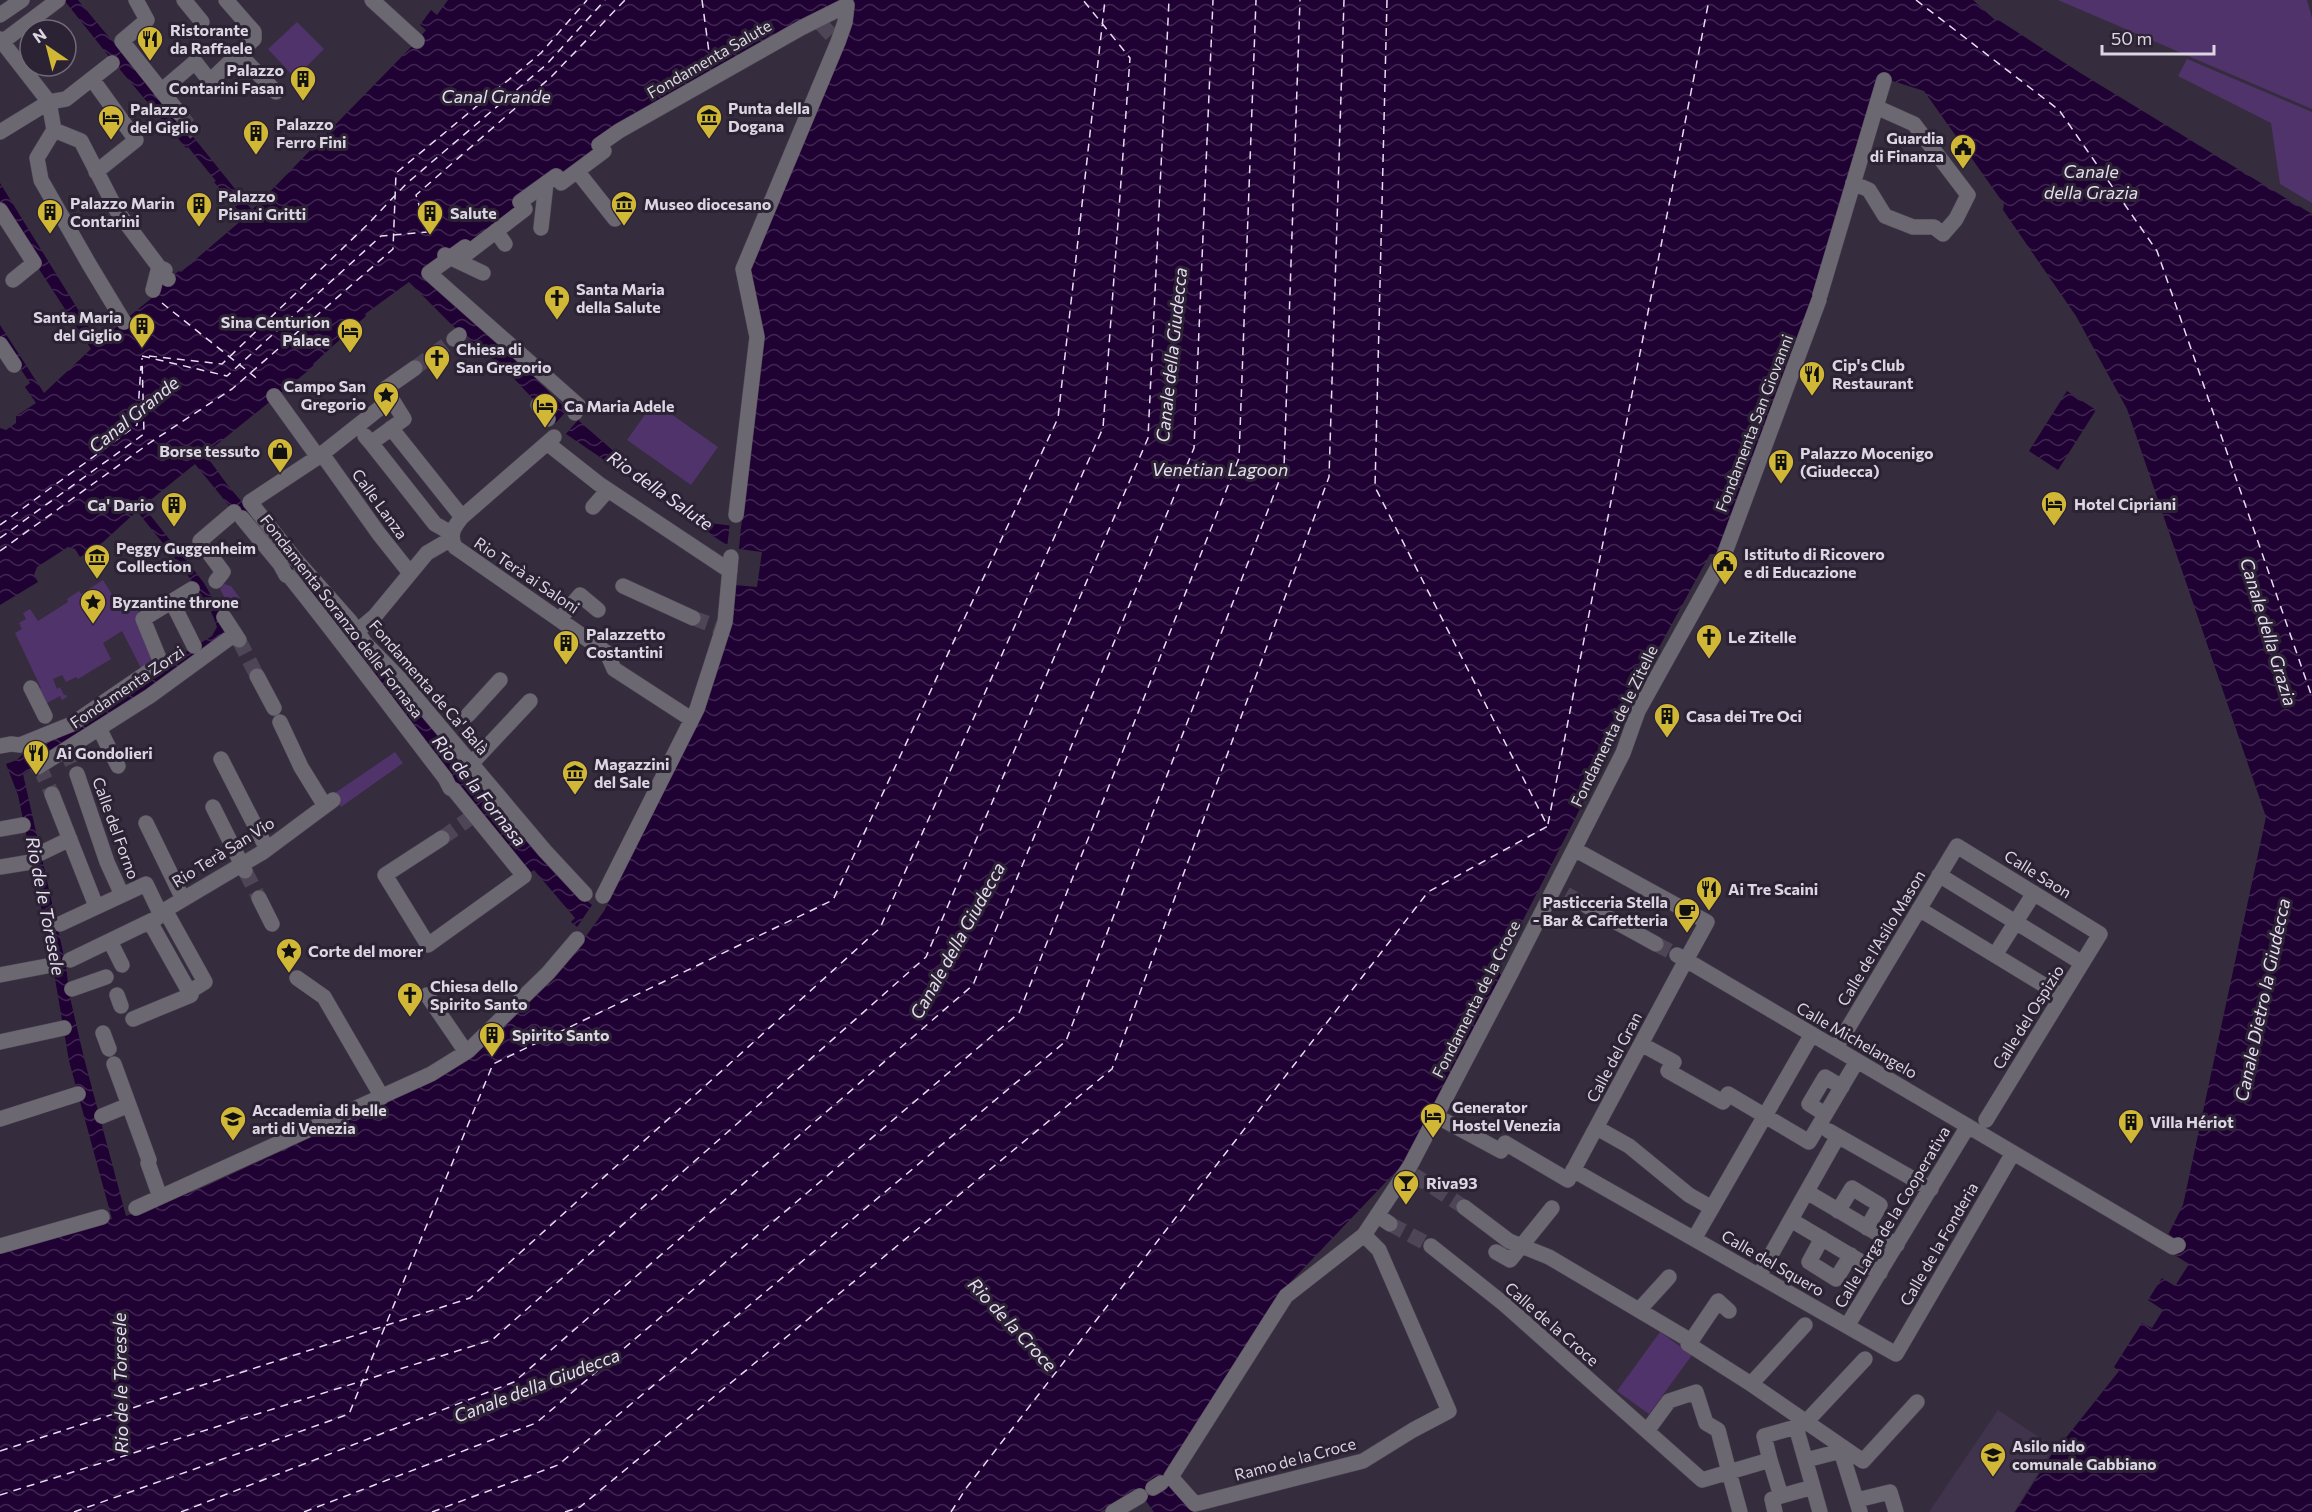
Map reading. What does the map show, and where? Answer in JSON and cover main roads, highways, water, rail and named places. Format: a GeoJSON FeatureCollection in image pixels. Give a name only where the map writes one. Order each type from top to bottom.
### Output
{"type":"FeatureCollection","features":[{"type":"Feature","properties":{"kind":"water","name":"Venetian Lagoon"},"geometry":{"type":"Polygon","coordinates":[[[64,0],[78,0],[113,42],[125,52],[252,210],[416,42],[426,30],[420,25],[431,10],[437,15],[448,0],[1973,0],[1995,20],[1997,19],[2082,74],[2312,214],[2312,1512],[2015,1512],[2055,1449],[2119,1371],[2114,1367],[2142,1323],[2152,1328],[2163,1310],[2148,1300],[2162,1278],[2175,1286],[2189,1264],[2173,1254],[2180,1242],[2168,1235],[2183,1205],[2266,817],[2127,409],[2076,316],[2003,210],[2004,204],[1924,91],[1877,76],[1812,299],[1716,554],[1710,554],[1627,706],[1630,711],[1498,969],[1502,978],[1405,1162],[1280,1293],[1170,1469],[1194,1512],[1154,1512],[1137,1489],[1100,1512],[0,1512],[0,1252],[112,1219],[69,1061],[52,961],[18,795],[6,764],[17,760],[27,750],[212,636],[217,627],[194,584],[137,511],[102,543],[80,557],[75,549],[68,547],[37,567],[34,575],[38,582],[0,605],[0,428],[6,430],[16,423],[16,416],[36,403],[25,387],[30,383],[0,339],[0,325],[44,393],[91,349],[0,204],[0,183],[98,342],[153,297],[150,292],[179,271],[181,272],[243,219],[243,216],[188,147],[186,148],[64,0]],[[854,4],[598,150],[470,246],[423,272],[520,365],[525,364],[538,376],[537,380],[567,410],[569,408],[580,418],[579,421],[633,468],[710,523],[741,527],[761,336],[749,270],[854,4]],[[409,282],[365,314],[366,316],[313,364],[314,366],[205,454],[229,487],[582,897],[604,911],[701,713],[739,549],[727,545],[671,509],[665,504],[666,502],[566,434],[506,370],[452,325],[409,282]],[[195,464],[143,506],[204,583],[230,629],[99,727],[23,774],[66,965],[69,993],[84,1058],[126,1216],[204,1187],[436,1079],[587,935],[571,922],[575,918],[534,870],[529,873],[195,464]]]}},
{"type":"Feature","properties":{"kind":"water"},"geometry":{"type":"Polygon","coordinates":[[[2067,391],[2096,410],[2058,470],[2029,451],[2067,391]]]}},
{"type":"Feature","properties":{"kind":"tunnel"},"geometry":{"type":"LineString","coordinates":[[821,24],[834,38]]}},
{"type":"Feature","properties":{"kind":"tunnel"},"geometry":{"type":"LineString","coordinates":[[179,113],[196,134]]}},
{"type":"Feature","properties":{"kind":"tunnel"},"geometry":{"type":"LineString","coordinates":[[415,368],[454,339]]}},
{"type":"Feature","properties":{"kind":"tunnel"},"geometry":{"type":"LineString","coordinates":[[693,618],[718,627]]}},
{"type":"Feature","properties":{"kind":"tunnel"},"geometry":{"type":"LineString","coordinates":[[239,640],[257,676]]}},
{"type":"Feature","properties":{"kind":"tunnel"},"geometry":{"type":"LineString","coordinates":[[66,750],[77,774]]}},
{"type":"Feature","properties":{"kind":"tunnel"},"geometry":{"type":"LineString","coordinates":[[39,766],[52,794]]}},
{"type":"Feature","properties":{"kind":"tunnel"},"geometry":{"type":"LineString","coordinates":[[442,838],[470,818]]}},
{"type":"Feature","properties":{"kind":"tunnel"},"geometry":{"type":"LineString","coordinates":[[245,871],[259,898]]}},
{"type":"Feature","properties":{"kind":"tunnel"},"geometry":{"type":"LineString","coordinates":[[1566,894],[1587,906]]}},
{"type":"Feature","properties":{"kind":"tunnel"},"geometry":{"type":"LineString","coordinates":[[1656,944],[1677,955]]}},
{"type":"Feature","properties":{"kind":"tunnel"},"geometry":{"type":"LineString","coordinates":[[1414,1175],[1464,1207]]}},
{"type":"Feature","properties":{"kind":"tunnel"},"geometry":{"type":"LineString","coordinates":[[1390,1224],[1431,1246]]}},
{"type":"Feature","properties":{"kind":"place","name":"Ristorante da Raffaele"},"geometry":{"type":"Point","coordinates":[150,62]}},
{"type":"Feature","properties":{"kind":"place","name":"Palazzo Contarini Fasan"},"geometry":{"type":"Point","coordinates":[303,102]}},
{"type":"Feature","properties":{"kind":"place","name":"Punta della Dogana"},"geometry":{"type":"Point","coordinates":[709,140]}},
{"type":"Feature","properties":{"kind":"place","name":"Palazzo del Giglio"},"geometry":{"type":"Point","coordinates":[111,141]}},
{"type":"Feature","properties":{"kind":"place","name":"Palazzo Ferro Fini"},"geometry":{"type":"Point","coordinates":[256,156]}},
{"type":"Feature","properties":{"kind":"place","name":"Guardia di Finanza"},"geometry":{"type":"Point","coordinates":[1963,170]}},
{"type":"Feature","properties":{"kind":"place","name":"Museo diocesano"},"geometry":{"type":"Point","coordinates":[624,227]}},
{"type":"Feature","properties":{"kind":"place","name":"Palazzo Pisani Gritti"},"geometry":{"type":"Point","coordinates":[199,228]}},
{"type":"Feature","properties":{"kind":"place","name":"Palazzo Marin Contarini"},"geometry":{"type":"Point","coordinates":[50,235]}},
{"type":"Feature","properties":{"kind":"place","name":"Salute"},"geometry":{"type":"Point","coordinates":[430,236]}},
{"type":"Feature","properties":{"kind":"place","name":"Santa Maria della Salute"},"geometry":{"type":"Point","coordinates":[557,321]}},
{"type":"Feature","properties":{"kind":"place","name":"Santa Maria del Giglio"},"geometry":{"type":"Point","coordinates":[142,349]}},
{"type":"Feature","properties":{"kind":"place","name":"Sina Centurion Palace"},"geometry":{"type":"Point","coordinates":[350,354]}},
{"type":"Feature","properties":{"kind":"place","name":"Chiesa di San Gregorio"},"geometry":{"type":"Point","coordinates":[437,381]}},
{"type":"Feature","properties":{"kind":"place","name":"Cip's Club Restaurant"},"geometry":{"type":"Point","coordinates":[1812,397]}},
{"type":"Feature","properties":{"kind":"place","name":"Campo San Gregorio"},"geometry":{"type":"Point","coordinates":[386,418]}},
{"type":"Feature","properties":{"kind":"place","name":"Ca Maria Adele"},"geometry":{"type":"Point","coordinates":[545,429]}},
{"type":"Feature","properties":{"kind":"place","name":"Borse tessuto"},"geometry":{"type":"Point","coordinates":[280,474]}},
{"type":"Feature","properties":{"kind":"place","name":"Palazzo Mocenigo (Giudecca)"},"geometry":{"type":"Point","coordinates":[1781,485]}},
{"type":"Feature","properties":{"kind":"place","name":"Hotel Cipriani"},"geometry":{"type":"Point","coordinates":[2054,527]}},
{"type":"Feature","properties":{"kind":"place","name":"Ca' Dario"},"geometry":{"type":"Point","coordinates":[174,528]}},
{"type":"Feature","properties":{"kind":"place","name":"Peggy Guggenheim Collection"},"geometry":{"type":"Point","coordinates":[97,580]}},
{"type":"Feature","properties":{"kind":"place","name":"Istituto di Ricovero e di Educazione"},"geometry":{"type":"Point","coordinates":[1725,586]}},
{"type":"Feature","properties":{"kind":"place","name":"Byzantine throne"},"geometry":{"type":"Point","coordinates":[93,625]}},
{"type":"Feature","properties":{"kind":"place","name":"Le Zitelle"},"geometry":{"type":"Point","coordinates":[1709,660]}},
{"type":"Feature","properties":{"kind":"place","name":"Palazzetto Costantini"},"geometry":{"type":"Point","coordinates":[566,666]}},
{"type":"Feature","properties":{"kind":"place","name":"Casa dei Tre Oci"},"geometry":{"type":"Point","coordinates":[1667,739]}},
{"type":"Feature","properties":{"kind":"place","name":"Ai Gondolieri"},"geometry":{"type":"Point","coordinates":[36,776]}},
{"type":"Feature","properties":{"kind":"place","name":"Magazzini del Sale"},"geometry":{"type":"Point","coordinates":[575,796]}},
{"type":"Feature","properties":{"kind":"place","name":"Ai Tre Scaini"},"geometry":{"type":"Point","coordinates":[1709,912]}},
{"type":"Feature","properties":{"kind":"place","name":"Pasticceria Stella - Bar & Caffetteria"},"geometry":{"type":"Point","coordinates":[1687,934]}},
{"type":"Feature","properties":{"kind":"place","name":"Corte del morer"},"geometry":{"type":"Point","coordinates":[289,974]}},
{"type":"Feature","properties":{"kind":"place","name":"Chiesa dello Spirito Santo"},"geometry":{"type":"Point","coordinates":[410,1018]}},
{"type":"Feature","properties":{"kind":"place","name":"Spirito Santo"},"geometry":{"type":"Point","coordinates":[492,1058]}},
{"type":"Feature","properties":{"kind":"place","name":"Generator Hostel Venezia"},"geometry":{"type":"Point","coordinates":[1433,1139]}},
{"type":"Feature","properties":{"kind":"place","name":"Accademia di belle arti di Venezia"},"geometry":{"type":"Point","coordinates":[233,1142]}},
{"type":"Feature","properties":{"kind":"place","name":"Villa Hériot"},"geometry":{"type":"Point","coordinates":[2131,1145]}},
{"type":"Feature","properties":{"kind":"place","name":"Riva93"},"geometry":{"type":"Point","coordinates":[1406,1206]}},
{"type":"Feature","properties":{"kind":"place","name":"Asilo nido comunale Gabbiano"},"geometry":{"type":"Point","coordinates":[1993,1478]}},
{"type":"Feature","properties":{"kind":"water label","name":"Canal Grande"},"geometry":{"type":"Point","coordinates":[496,97]}},
{"type":"Feature","properties":{"kind":"water label","name":"Canale della Grazia"},"geometry":{"type":"Point","coordinates":[2091,182]}},
{"type":"Feature","properties":{"kind":"water label","name":"Canale della Giudecca"},"geometry":{"type":"Point","coordinates":[1172,355]}},
{"type":"Feature","properties":{"kind":"water label","name":"Canal Grande"},"geometry":{"type":"Point","coordinates":[134,415]}},
{"type":"Feature","properties":{"kind":"water label","name":"Rio della Salute"},"geometry":{"type":"Point","coordinates":[660,491]}},
{"type":"Feature","properties":{"kind":"water label","name":"Canale della Grazia"},"geometry":{"type":"Point","coordinates":[2268,632]}},
{"type":"Feature","properties":{"kind":"water label","name":"Rio de la Fornasa"},"geometry":{"type":"Point","coordinates":[479,791]}},
{"type":"Feature","properties":{"kind":"water label","name":"Rio de le Toresele"},"geometry":{"type":"Point","coordinates":[45,906]}},
{"type":"Feature","properties":{"kind":"water label","name":"Canale della Giudecca"},"geometry":{"type":"Point","coordinates":[958,941]}},
{"type":"Feature","properties":{"kind":"water label","name":"Canale Dietro la Giudecca"},"geometry":{"type":"Point","coordinates":[2263,1000]}},
{"type":"Feature","properties":{"kind":"water label","name":"Rio de la Croce"},"geometry":{"type":"Point","coordinates":[1012,1325]}},
{"type":"Feature","properties":{"kind":"water label","name":"Rio de le Toresele"},"geometry":{"type":"Point","coordinates":[121,1383]}},
{"type":"Feature","properties":{"kind":"water label","name":"Canale della Giudecca"},"geometry":{"type":"Point","coordinates":[537,1386]}}]}
